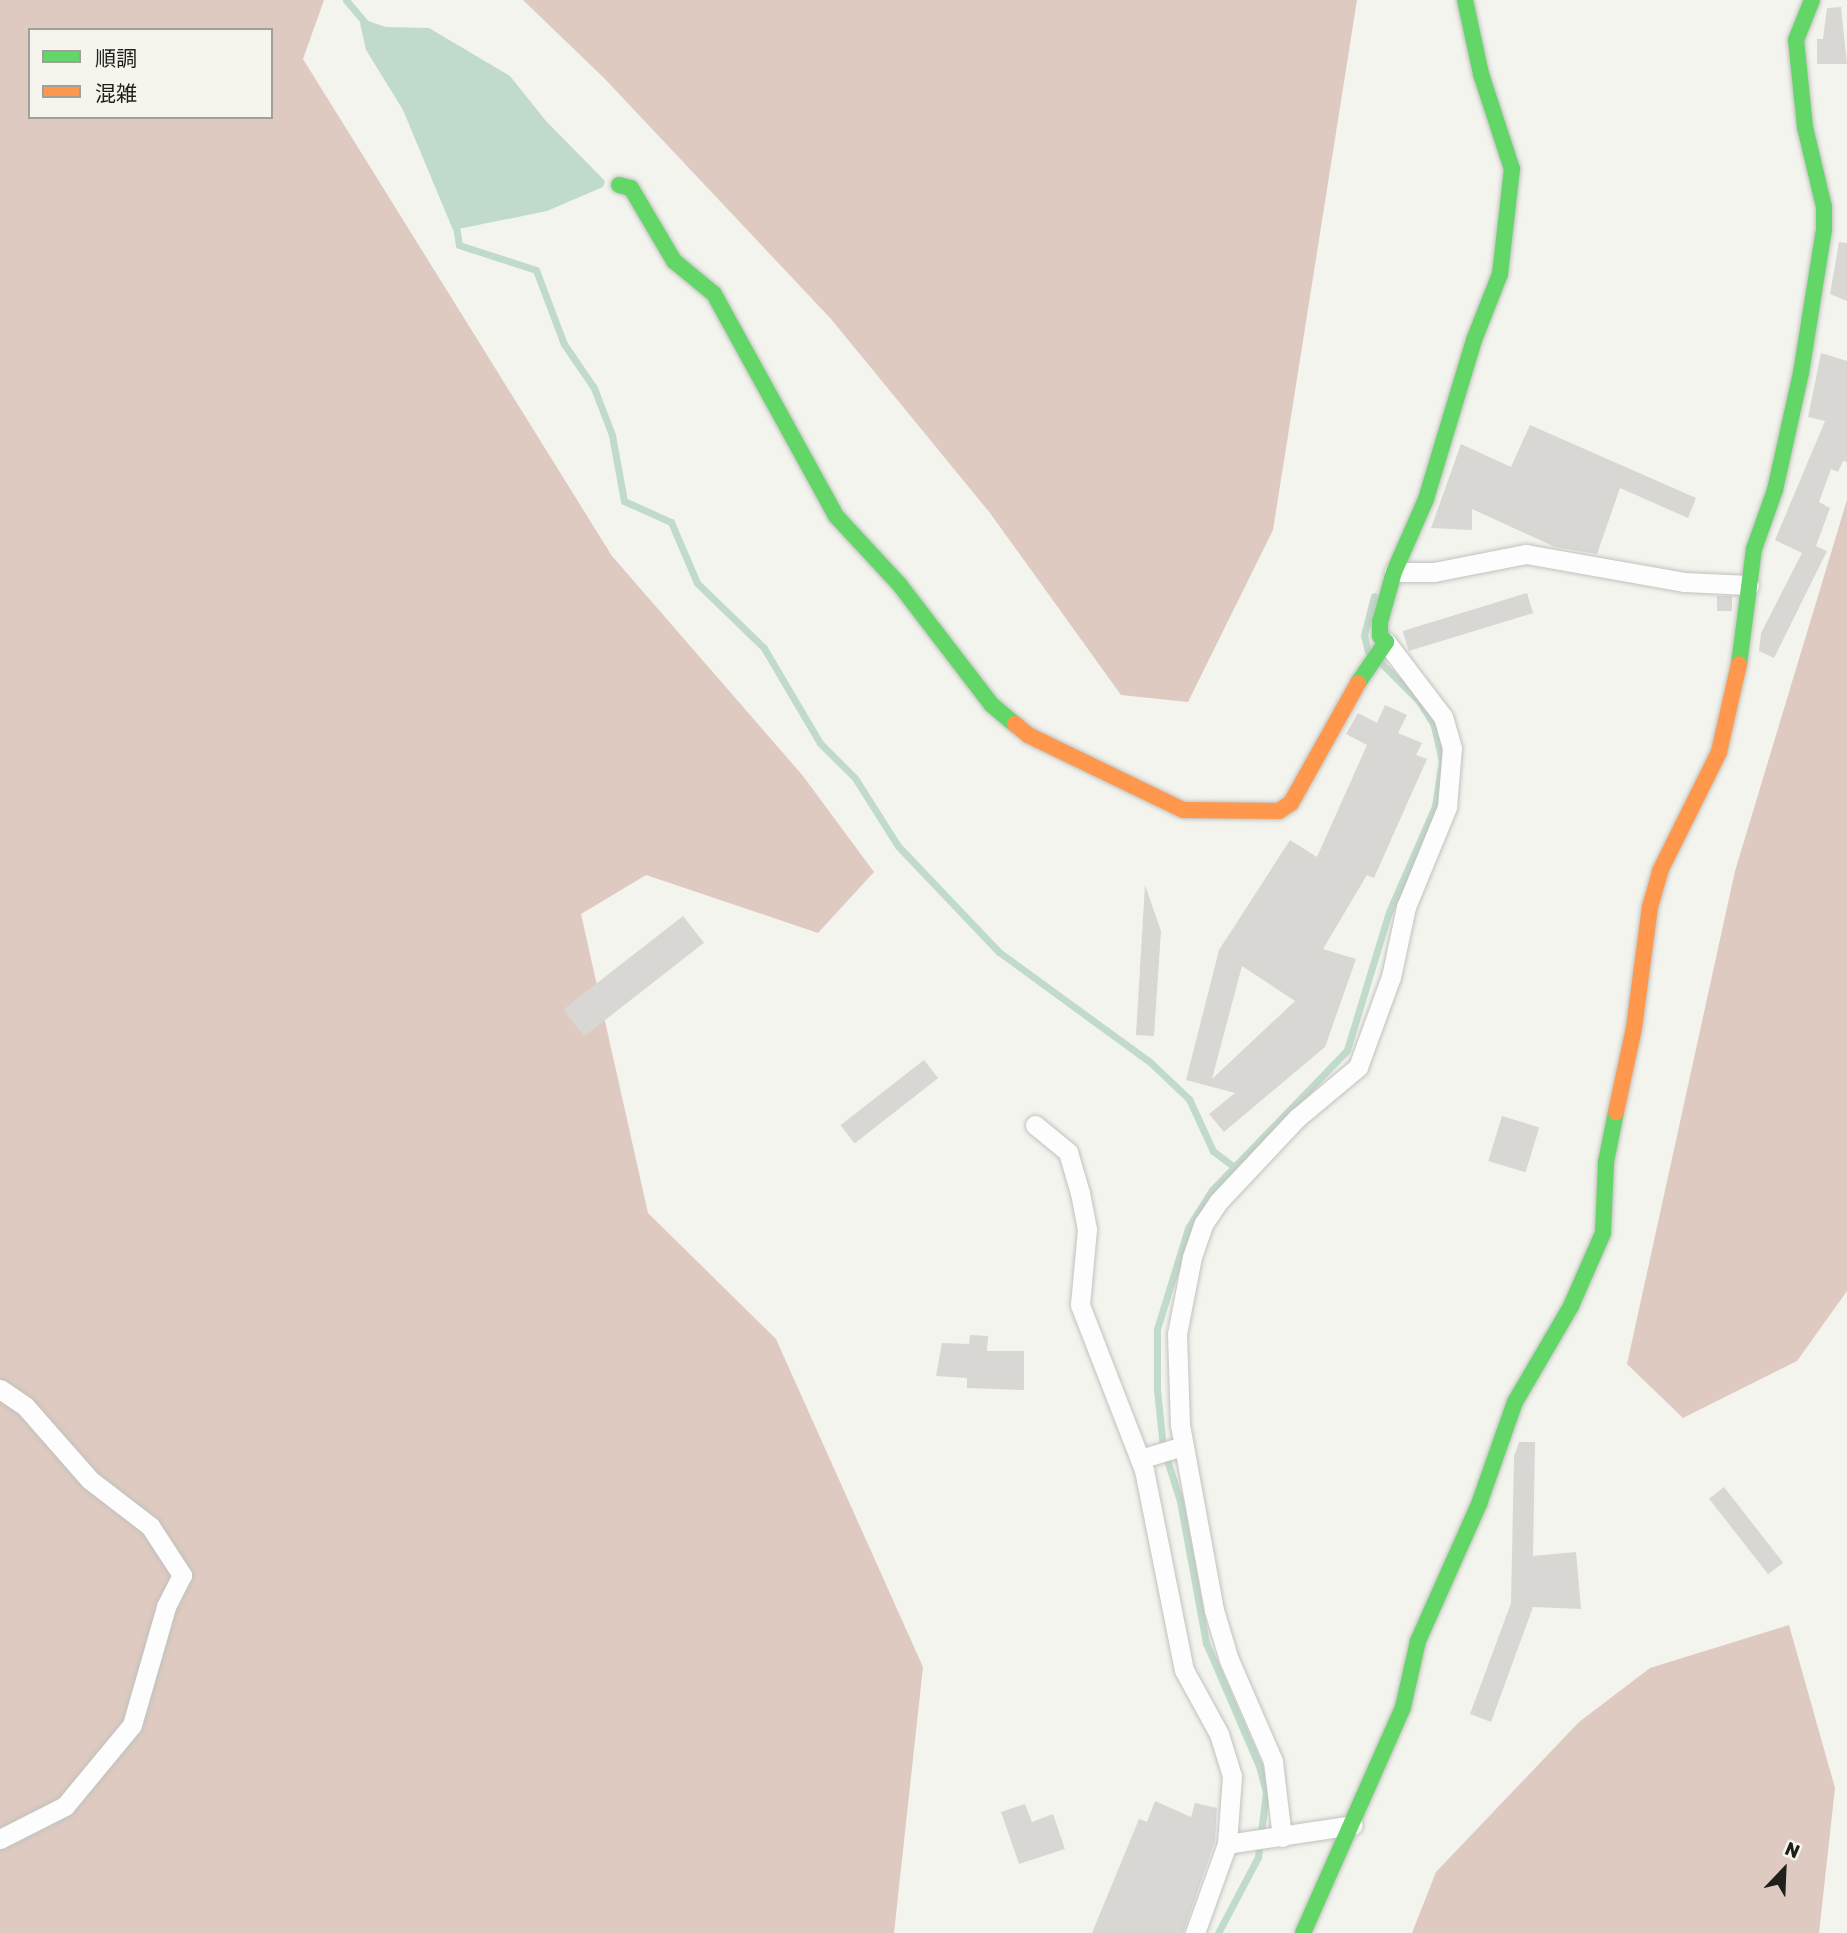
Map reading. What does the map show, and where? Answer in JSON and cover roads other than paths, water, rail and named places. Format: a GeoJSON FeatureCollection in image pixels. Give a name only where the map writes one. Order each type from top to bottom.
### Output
{"type":"FeatureCollection","features":[{"type":"Feature","properties":{"kind":"street"},"geometry":{"type":"LineString","coordinates":[[1195,1933],[1236,1844],[1232,1776],[1227,1754],[1185,1670],[1163,1452],[1177,1334],[1192,1257],[1204,1223],[1297,1118],[1358,1067],[1391,977],[1406,907],[1447,807],[1452,748],[1443,717],[1421,682],[1382,647],[1380,622],[1394,572],[1431,487],[1474,340],[1500,274],[1511,201],[1509,155],[1481,74],[1465,0]]}},
{"type":"Feature","properties":{"kind":"street"},"geometry":{"type":"LineString","coordinates":[[1303,1933],[1404,1707],[1418,1641],[1479,1504],[1516,1402],[1571,1306],[1603,1233],[1606,1162],[1634,1028],[1650,907],[1660,871],[1699,800],[1719,752],[1743,647],[1754,550],[1775,490],[1801,373],[1824,229],[1824,207],[1805,127],[1796,40],[1812,0]]}},
{"type":"Feature","properties":{"kind":"street"},"geometry":{"type":"LineString","coordinates":[[619,185],[631,188],[674,261],[714,294],[836,516],[899,584],[969,680],[1028,735],[1162,803],[1183,810],[1279,811],[1291,803],[1367,666],[1382,647]]}},
{"type":"Feature","properties":{"kind":"street"},"geometry":{"type":"LineString","coordinates":[[1394,572],[1434,572],[1526,554],[1684,582],[1749,585]]}},
{"type":"Feature","properties":{"kind":"street"},"geometry":{"type":"LineString","coordinates":[[1035,1125],[1068,1152],[1087,1229],[1080,1305],[1163,1452],[1229,1660],[1273,1760],[1278,1838]]}},
{"type":"Feature","properties":{"kind":"street"},"geometry":{"type":"LineString","coordinates":[[0,1389],[25,1406],[90,1480],[150,1526],[182,1575],[166,1607],[132,1725],[65,1806],[0,1839]]}},
{"type":"Feature","properties":{"kind":"street"},"geometry":{"type":"LineString","coordinates":[[1236,1844],[1353,1825]]}},
{"type":"Feature","properties":{"kind":"waterway"},"geometry":{"type":"LineString","coordinates":[[346,0],[370,29]]}},
{"type":"Feature","properties":{"kind":"waterway"},"geometry":{"type":"LineString","coordinates":[[455,220],[459,245],[536,270],[564,344],[594,388],[612,435],[624,501],[671,522],[697,583],[764,648],[820,743],[855,778],[898,846],[999,952],[1150,1062],[1189,1099],[1213,1151],[1233,1166]]}},
{"type":"Feature","properties":{"kind":"waterway"},"geometry":{"type":"LineString","coordinates":[[1368,652],[1364,635],[1374,596]]}},
{"type":"Feature","properties":{"kind":"waterway"},"geometry":{"type":"LineString","coordinates":[[1218,1933],[1258,1857],[1266,1792],[1259,1766],[1206,1643],[1180,1501],[1163,1447],[1157,1390],[1157,1329],[1188,1228],[1212,1190],[1347,1050],[1389,912],[1435,806],[1442,761],[1434,725],[1419,701],[1380,662]]}}]}
